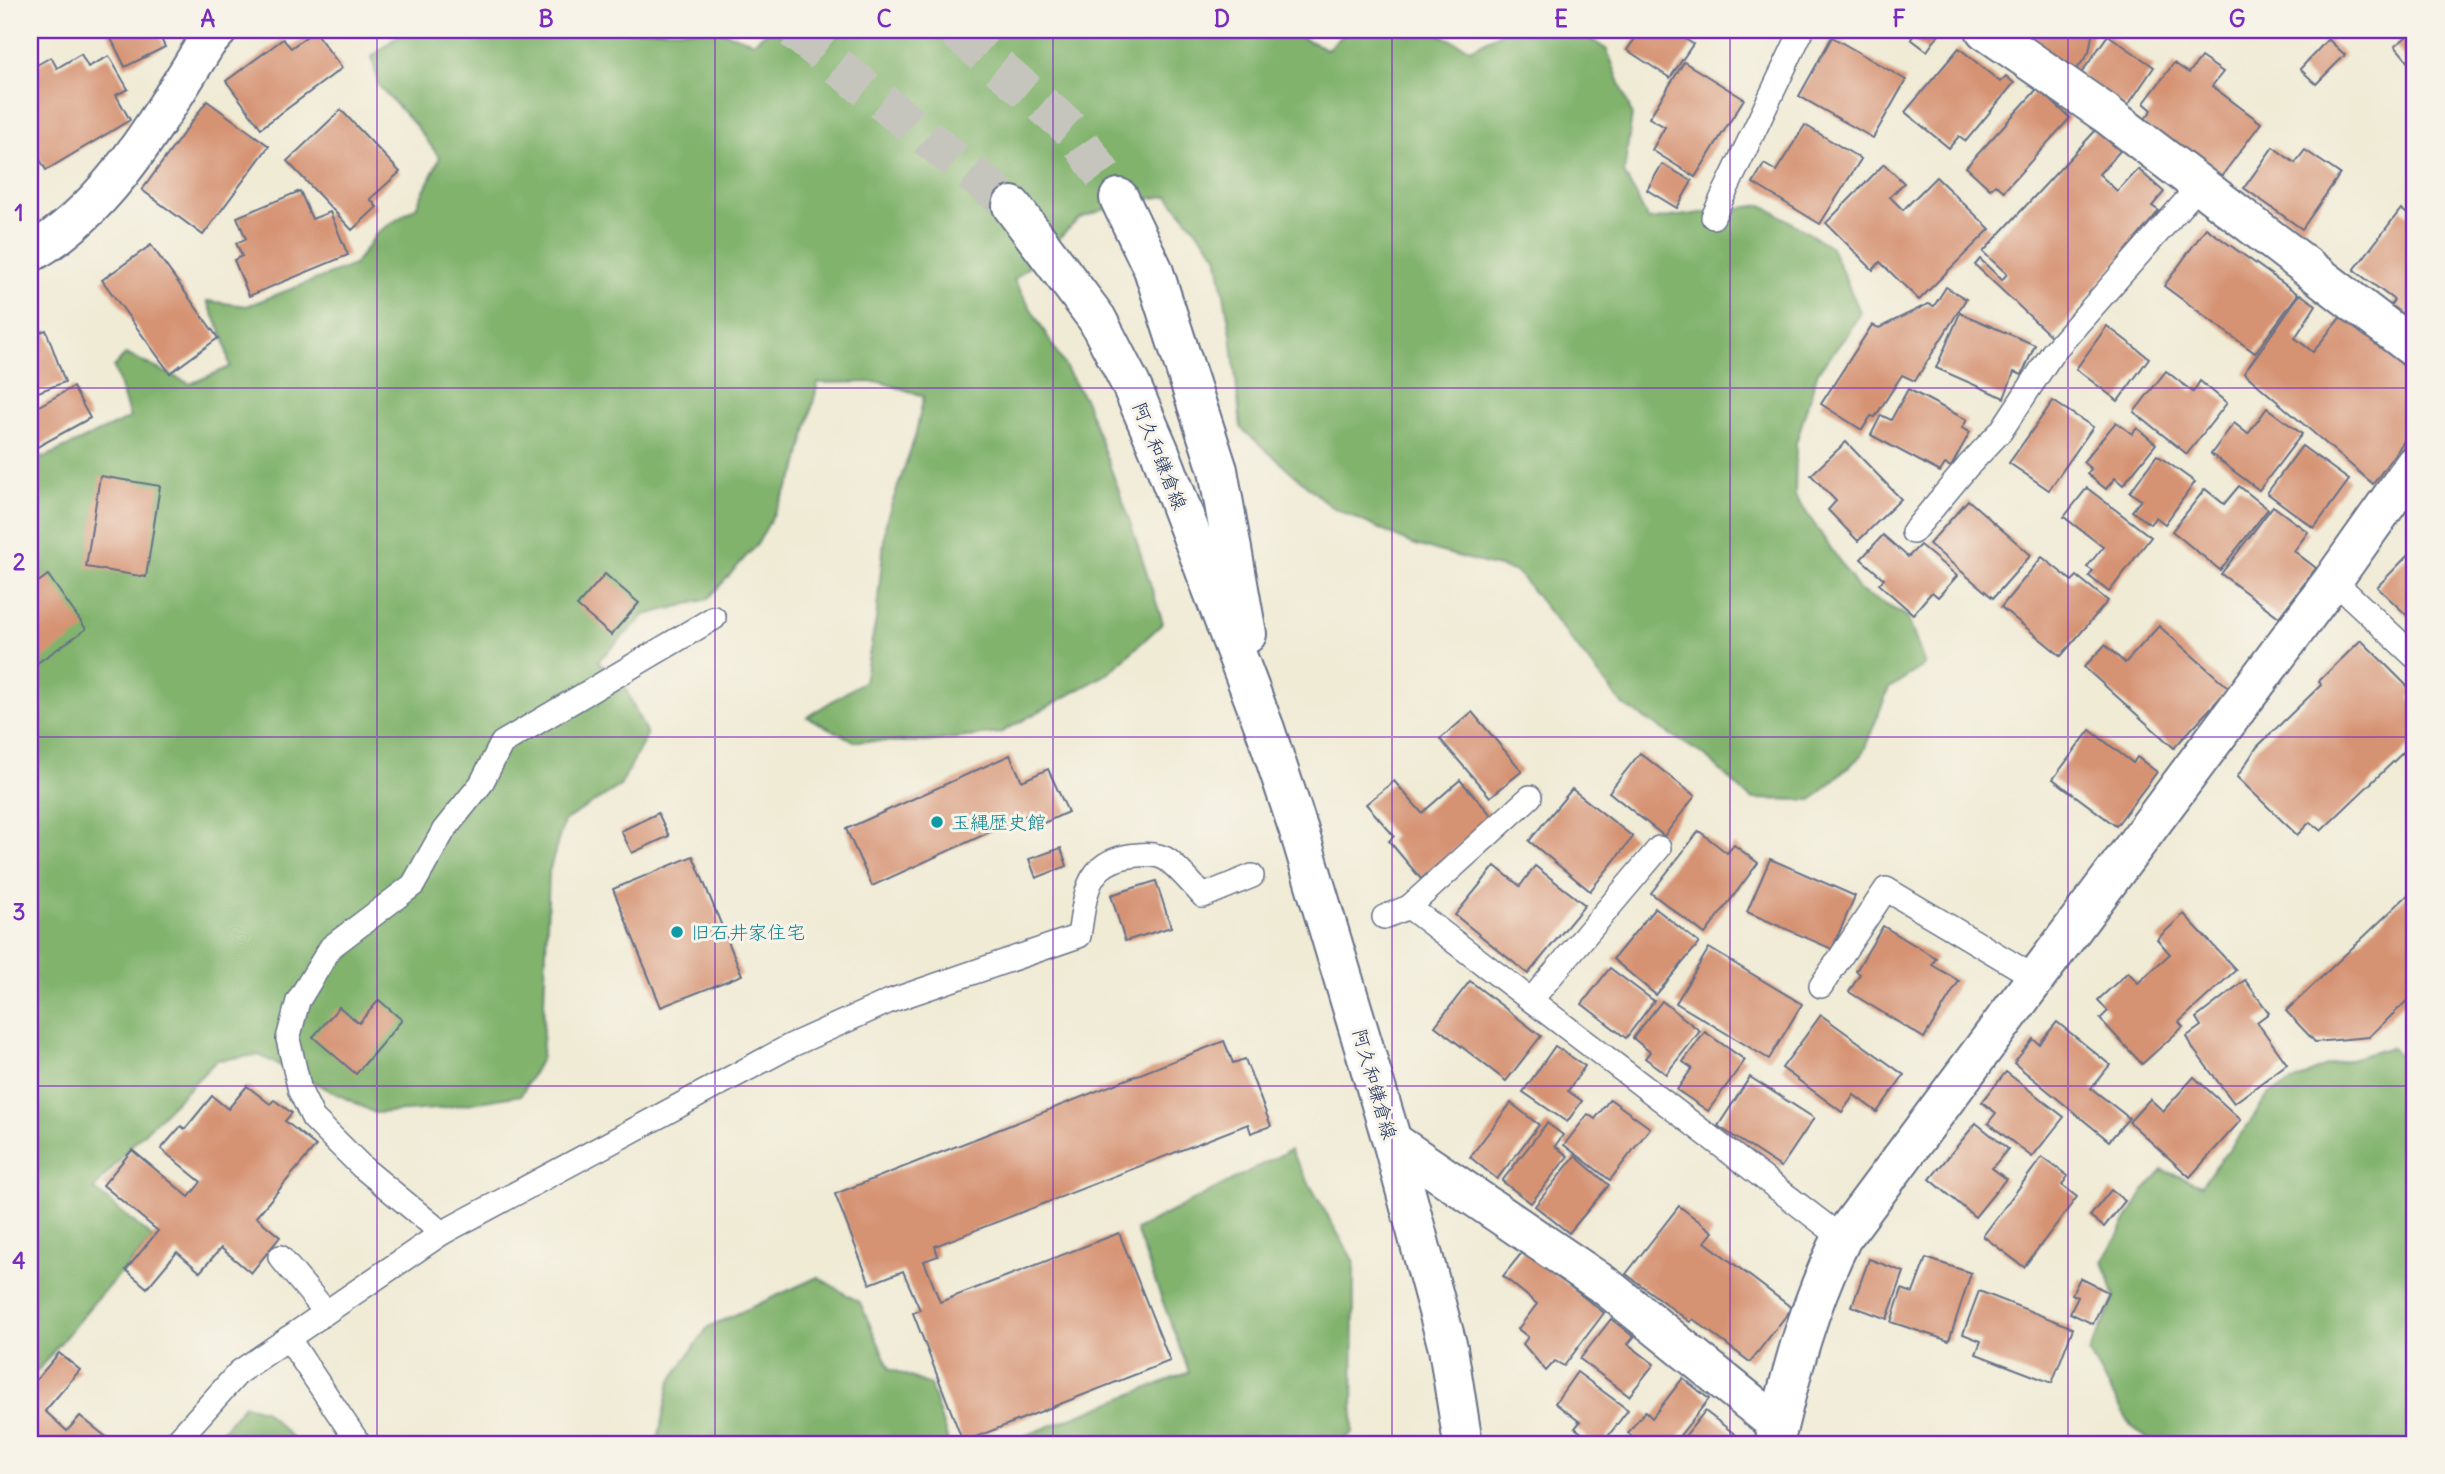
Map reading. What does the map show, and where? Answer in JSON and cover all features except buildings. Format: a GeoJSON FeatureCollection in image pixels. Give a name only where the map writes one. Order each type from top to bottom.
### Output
{"type":"FeatureCollection","features":[{"type":"Feature","properties":{"kind":"street"},"geometry":{"type":"LineString","coordinates":[[1985,30],[2105,113],[2415,349]]}},
{"type":"Feature","properties":{"kind":"street"},"geometry":{"type":"LineString","coordinates":[[30,253],[50,242],[89,206],[125,165],[150,132],[209,34]]}},
{"type":"Feature","properties":{"kind":"street","name":"阿久和鎌倉線"},"geometry":{"type":"LineString","coordinates":[[1119,198],[1153,268],[1218,470],[1265,729]]}},
{"type":"Feature","properties":{"kind":"street","name":"阿久和鎌倉線"},"geometry":{"type":"LineString","coordinates":[[1012,206],[1097,319],[1131,385],[1160,452],[1265,729],[1299,831],[1392,1141],[1448,1348],[1462,1444]]}},
{"type":"Feature","properties":{"kind":"street"},"geometry":{"type":"LineString","coordinates":[[1392,1141],[1607,1287],[1776,1435],[1798,1347],[1824,1273],[1842,1238],[2333,580],[2415,464]]}},
{"type":"Feature","properties":{"kind":"lane"},"geometry":{"type":"LineString","coordinates":[[1713,217],[1802,30]]}},
{"type":"Feature","properties":{"kind":"lane"},"geometry":{"type":"LineString","coordinates":[[1913,532],[2001,431],[2053,352],[2199,186]]}},
{"type":"Feature","properties":{"kind":"lane"},"geometry":{"type":"LineString","coordinates":[[2333,580],[2415,657]]}},
{"type":"Feature","properties":{"kind":"lane"},"geometry":{"type":"LineString","coordinates":[[442,1233],[362,1167],[313,1118],[300,1091],[288,1039],[298,1001],[331,947],[413,884],[444,830],[481,783],[502,743],[714,618]]}},
{"type":"Feature","properties":{"kind":"lane"},"geometry":{"type":"LineString","coordinates":[[1384,917],[1409,907],[1530,797]]}},
{"type":"Feature","properties":{"kind":"lane"},"geometry":{"type":"LineString","coordinates":[[1531,1000],[1659,848]]}},
{"type":"Feature","properties":{"kind":"lane"},"geometry":{"type":"LineString","coordinates":[[174,1444],[239,1372],[442,1233],[792,1045],[890,1001],[1079,936],[1085,901],[1093,878],[1103,864],[1124,856],[1148,854],[1167,859],[1203,896],[1252,876]]}},
{"type":"Feature","properties":{"kind":"lane"},"geometry":{"type":"LineString","coordinates":[[1821,986],[1886,889],[2036,978]]}},
{"type":"Feature","properties":{"kind":"lane"},"geometry":{"type":"LineString","coordinates":[[1409,907],[1842,1238]]}},
{"type":"Feature","properties":{"kind":"lane"},"geometry":{"type":"LineString","coordinates":[[280,1257],[326,1312]]}},
{"type":"Feature","properties":{"kind":"lane"},"geometry":{"type":"LineString","coordinates":[[288,1338],[359,1444]]}},
{"type":"Feature","properties":{"kind":"green space"},"geometry":{"type":"Polygon","coordinates":[[[405,30],[717,30],[754,42],[769,30],[1284,30],[1327,49],[1349,30],[1430,30],[1471,49],[1506,30],[1577,30],[1607,50],[1632,114],[1624,173],[1648,220],[1763,205],[1831,247],[1860,312],[1848,334],[1818,371],[1796,443],[1795,496],[1860,591],[1907,616],[1925,665],[1889,688],[1862,755],[1812,800],[1751,799],[1705,756],[1623,705],[1517,572],[1412,544],[1330,506],[1241,428],[1231,334],[1217,255],[1168,196],[1128,201],[1080,218],[1014,280],[1086,402],[1126,510],[1163,623],[1109,673],[1000,733],[925,742],[854,741],[807,717],[864,681],[876,620],[886,521],[915,437],[924,396],[881,382],[818,383],[796,472],[758,543],[708,599],[645,615],[598,661],[625,687],[647,735],[620,786],[564,821],[549,872],[542,1057],[521,1095],[435,1109],[375,1113],[259,1055],[217,1060],[132,1145],[94,1189],[153,1238],[94,1302],[30,1380],[30,459],[45,457],[130,418],[114,367],[126,354],[190,384],[230,367],[224,338],[207,301],[247,306],[354,265],[377,233],[416,207],[440,158],[416,126],[379,86],[372,57],[405,30]]]}},
{"type":"Feature","properties":{"kind":"green space"},"geometry":{"type":"Polygon","coordinates":[[[2392,1047],[2415,1073],[2415,1444],[2155,1444],[2131,1426],[2089,1353],[2115,1298],[2103,1261],[2143,1192],[2163,1170],[2201,1185],[2269,1094],[2323,1067],[2392,1047]]]}},
{"type":"Feature","properties":{"kind":"green space"},"geometry":{"type":"Polygon","coordinates":[[[1290,1150],[1354,1262],[1353,1432],[1339,1444],[1004,1444],[1189,1372],[1136,1230],[1290,1150]]]}},
{"type":"Feature","properties":{"kind":"green space"},"geometry":{"type":"Polygon","coordinates":[[[818,1277],[860,1303],[890,1369],[930,1385],[949,1444],[657,1444],[670,1382],[708,1327],[818,1277]]]}},
{"type":"Feature","properties":{"kind":"green space"},"geometry":{"type":"Polygon","coordinates":[[[244,1405],[264,1410],[298,1444],[211,1444],[244,1405]]]}},
{"type":"Feature","properties":{"kind":"tunnel"},"geometry":{"type":"LineString","coordinates":[[793,30],[1012,206]]}},
{"type":"Feature","properties":{"kind":"tunnel"},"geometry":{"type":"LineString","coordinates":[[955,30],[1071,129],[1119,198]]}},
{"type":"Feature","properties":{"kind":"place","name":"玉縄歴史館"},"geometry":{"type":"Point","coordinates":[937,822]}},
{"type":"Feature","properties":{"kind":"place","name":"旧石井家住宅"},"geometry":{"type":"Point","coordinates":[677,932]}}]}
